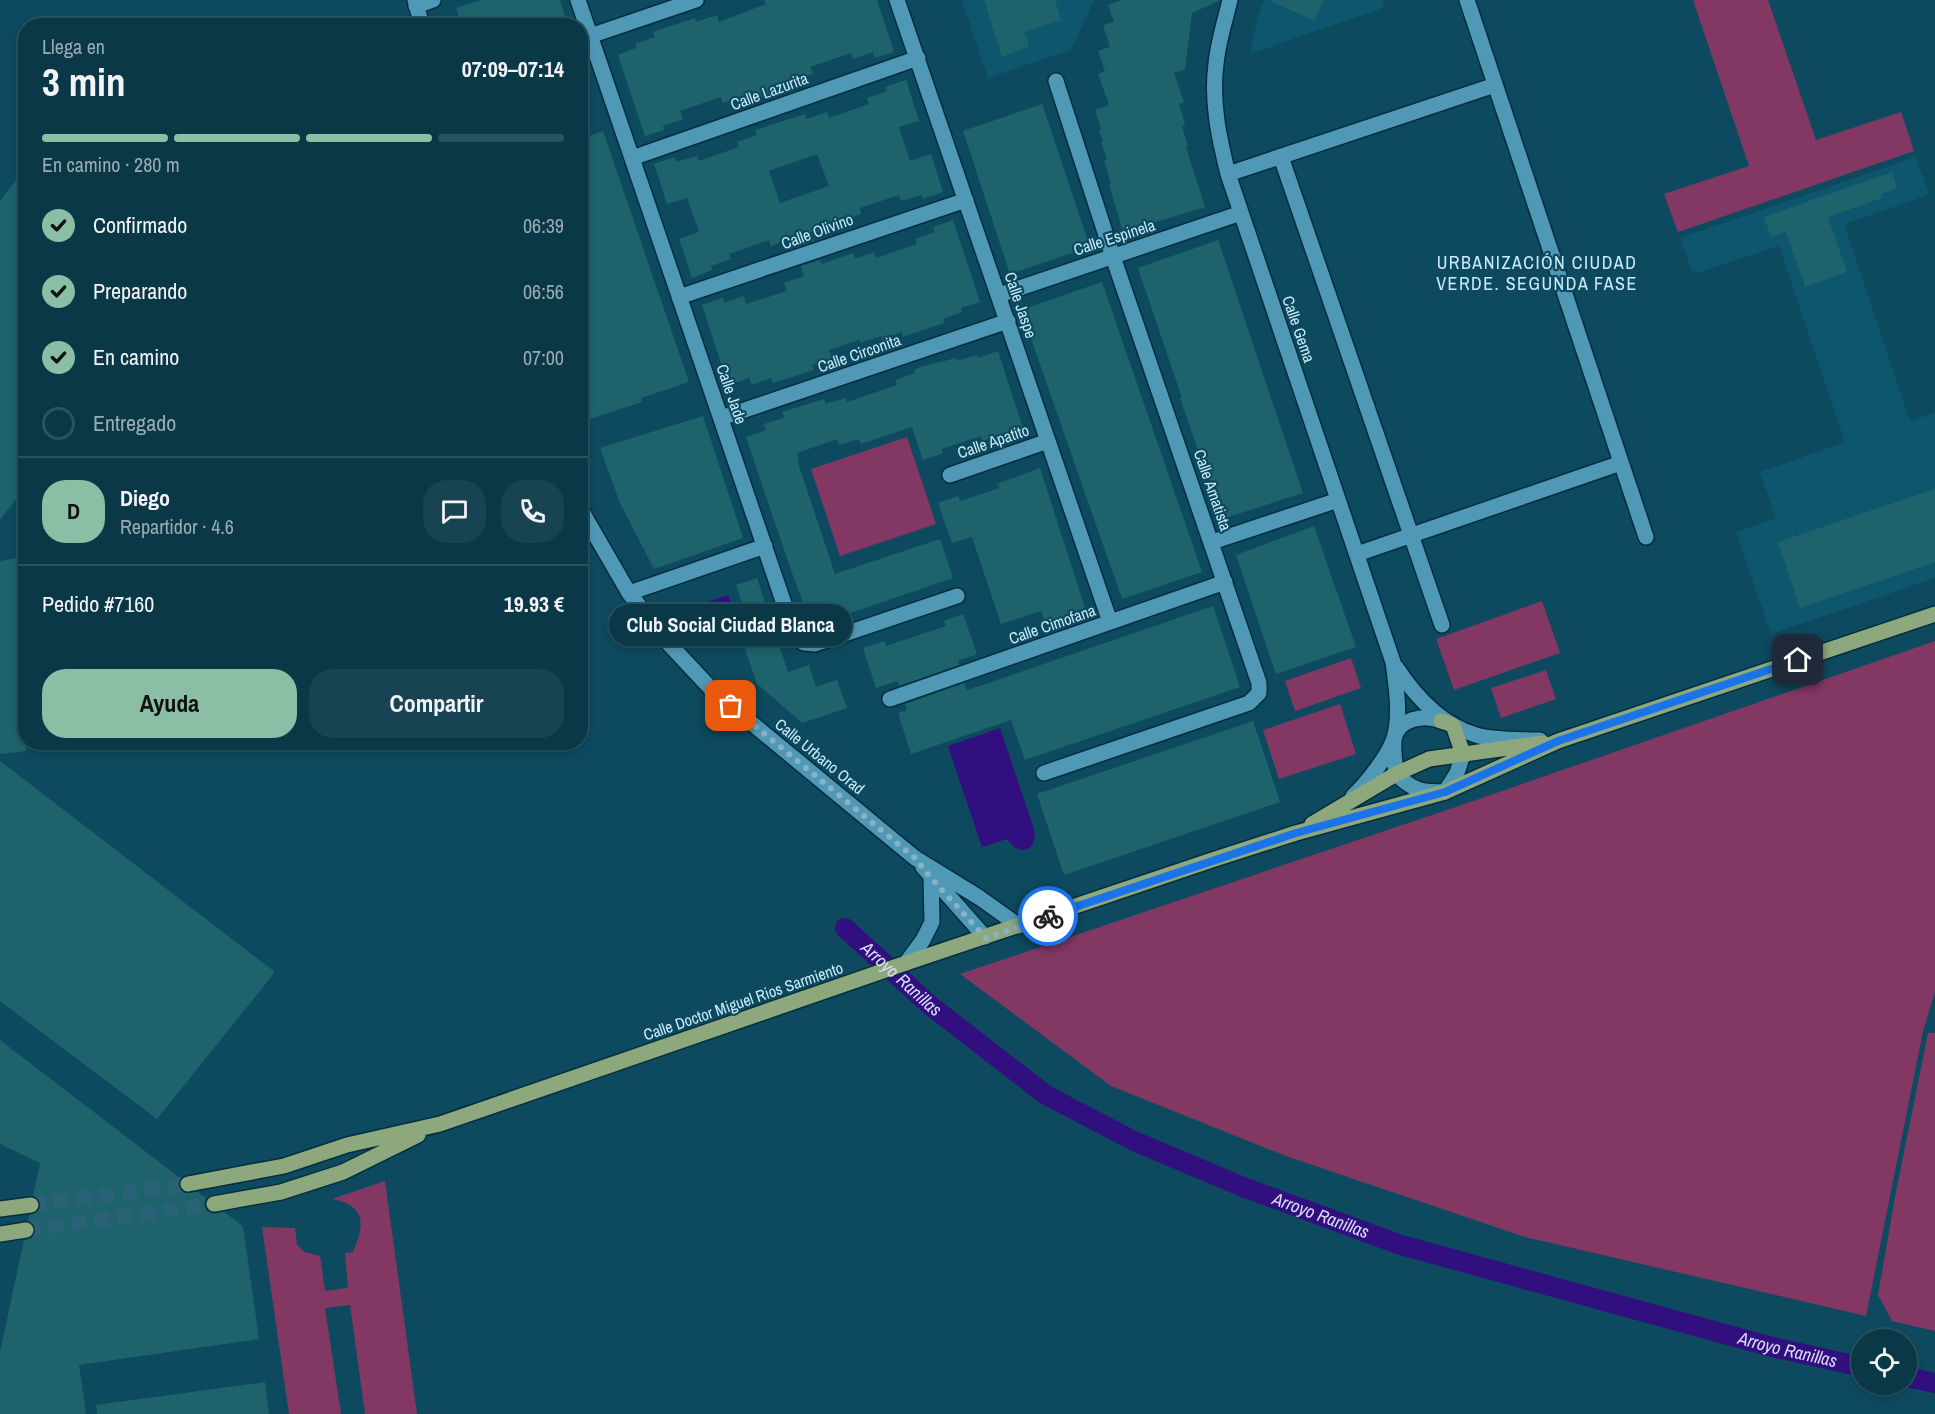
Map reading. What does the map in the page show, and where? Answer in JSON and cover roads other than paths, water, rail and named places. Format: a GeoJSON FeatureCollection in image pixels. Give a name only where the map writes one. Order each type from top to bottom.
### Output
{"type":"FeatureCollection","features":[{"type":"Feature","properties":{"kind":"main road","name":"Calle Doctor Miguel Rios Sarmiento"},"geometry":{"type":"LineString","coordinates":[[188,1184],[284,1166],[347,1145],[440,1124],[906,963],[1296,833],[1445,792],[1558,741],[1935,614]]}},
{"type":"Feature","properties":{"kind":"main road"},"geometry":{"type":"LineString","coordinates":[[1447,723],[1463,754]]}},
{"type":"Feature","properties":{"kind":"main road","name":"Calle Doctor Miguel Rios Sarmiento"},"geometry":{"type":"LineString","coordinates":[[1296,833],[1396,774],[1429,759],[1558,741]]}},
{"type":"Feature","properties":{"kind":"main road","name":"Calle Doctor Miguel Rios Sarmiento"},"geometry":{"type":"LineString","coordinates":[[214,1204],[281,1192],[343,1173],[440,1124]]}},
{"type":"Feature","properties":{"kind":"main road"},"geometry":{"type":"LineString","coordinates":[[0,1209],[31,1205]]}},
{"type":"Feature","properties":{"kind":"main road"},"geometry":{"type":"LineString","coordinates":[[0,1234],[26,1230]]}},
{"type":"Feature","properties":{"kind":"street"},"geometry":{"type":"LineString","coordinates":[[420,18],[415,3],[433,0]]}},
{"type":"Feature","properties":{"kind":"street","name":"Calle Jade"},"geometry":{"type":"LineString","coordinates":[[578,0],[584,18]]}},
{"type":"Feature","properties":{"kind":"street"},"geometry":{"type":"LineString","coordinates":[[590,36],[696,0]]}},
{"type":"Feature","properties":{"kind":"street","name":"Calle Jaspe"},"geometry":{"type":"LineString","coordinates":[[897,0],[1110,622]]}},
{"type":"Feature","properties":{"kind":"street","name":"Calle Gema"},"geometry":{"type":"LineString","coordinates":[[1230,0],[1216,64],[1215,100],[1218,135],[1228,174],[1393,662],[1397,708],[1394,739],[1369,780],[1348,802]]}},
{"type":"Feature","properties":{"kind":"street"},"geometry":{"type":"LineString","coordinates":[[1467,0],[1646,537]]}},
{"type":"Feature","properties":{"kind":"street","name":"Calle Jade"},"geometry":{"type":"LineString","coordinates":[[588,30],[795,636],[804,644],[815,644],[957,596]]}},
{"type":"Feature","properties":{"kind":"street","name":"Calle Lazurita"},"geometry":{"type":"LineString","coordinates":[[632,158],[918,58]]}},
{"type":"Feature","properties":{"kind":"street","name":"Calle Amatista"},"geometry":{"type":"LineString","coordinates":[[1044,773],[1249,703],[1259,693],[1259,683],[1113,257],[1056,81]]}},
{"type":"Feature","properties":{"kind":"street"},"geometry":{"type":"LineString","coordinates":[[1228,174],[1495,85]]}},
{"type":"Feature","properties":{"kind":"street"},"geometry":{"type":"LineString","coordinates":[[1281,157],[1442,625]]}},
{"type":"Feature","properties":{"kind":"street","name":"Calle Olivino"},"geometry":{"type":"LineString","coordinates":[[679,297],[966,200]]}},
{"type":"Feature","properties":{"kind":"street","name":"Calle Espinela"},"geometry":{"type":"LineString","coordinates":[[999,295],[1241,213]]}},
{"type":"Feature","properties":{"kind":"street","name":"Calle Circonita"},"geometry":{"type":"LineString","coordinates":[[721,418],[1008,321]]}},
{"type":"Feature","properties":{"kind":"street","name":"Calle Apatito"},"geometry":{"type":"LineString","coordinates":[[950,475],[1048,441]]}},
{"type":"Feature","properties":{"kind":"street"},"geometry":{"type":"LineString","coordinates":[[1357,554],[1621,463]]}},
{"type":"Feature","properties":{"kind":"street"},"geometry":{"type":"LineString","coordinates":[[1212,542],[1338,500]]}},
{"type":"Feature","properties":{"kind":"street","name":"Calle Urbano Orad"},"geometry":{"type":"LineString","coordinates":[[588,522],[628,593],[670,645],[714,692],[915,858],[980,898],[1019,926]]}},
{"type":"Feature","properties":{"kind":"street"},"geometry":{"type":"LineString","coordinates":[[628,593],[765,546]]}},
{"type":"Feature","properties":{"kind":"street","name":"Calle Cimofana"},"geometry":{"type":"LineString","coordinates":[[890,699],[1225,582]]}},
{"type":"Feature","properties":{"kind":"street","name":"Calle Gema"},"geometry":{"type":"LineString","coordinates":[[1393,662],[1410,688],[1447,723],[1476,735],[1558,741]]}},
{"type":"Feature","properties":{"kind":"street"},"geometry":{"type":"LineString","coordinates":[[1447,723],[1428,717],[1414,719],[1402,726],[1394,739],[1396,774],[1411,787],[1428,792],[1445,792],[1457,773],[1463,754]]}},
{"type":"Feature","properties":{"kind":"street","name":"Calle Urbano Orad"},"geometry":{"type":"LineString","coordinates":[[915,858],[986,938]]}},
{"type":"Feature","properties":{"kind":"street"},"geometry":{"type":"LineString","coordinates":[[906,963],[923,940],[932,922],[931,878]]}},
{"type":"Feature","properties":{"kind":"street"},"geometry":{"type":"LineString","coordinates":[[980,898],[986,938]]}},
{"type":"Feature","properties":{"kind":"waterway","name":"Arroyo Ranillas"},"geometry":{"type":"LineString","coordinates":[[845,928],[931,1006],[1046,1095],[1134,1141],[1243,1187],[1401,1245],[1772,1347],[1851,1365]]}},
{"type":"Feature","properties":{"kind":"waterway","name":"Arroyo Ranillas"},"geometry":{"type":"LineString","coordinates":[[1917,1379],[1935,1383]]}},
{"type":"Feature","properties":{"kind":"tunnel"},"geometry":{"type":"LineString","coordinates":[[31,1205],[188,1184]]}},
{"type":"Feature","properties":{"kind":"tunnel"},"geometry":{"type":"LineString","coordinates":[[26,1230],[214,1204]]}},
{"type":"Feature","properties":{"kind":"place","name":"Club Social Ciudad Blanca"},"geometry":{"type":"Point","coordinates":[731,706]}},
{"type":"Feature","properties":{"kind":"district","name":"URBANIZACIÓN CIUDAD VERDE. SEGUNDA FASE"},"geometry":{"type":"Point","coordinates":[1537,273]}}]}
